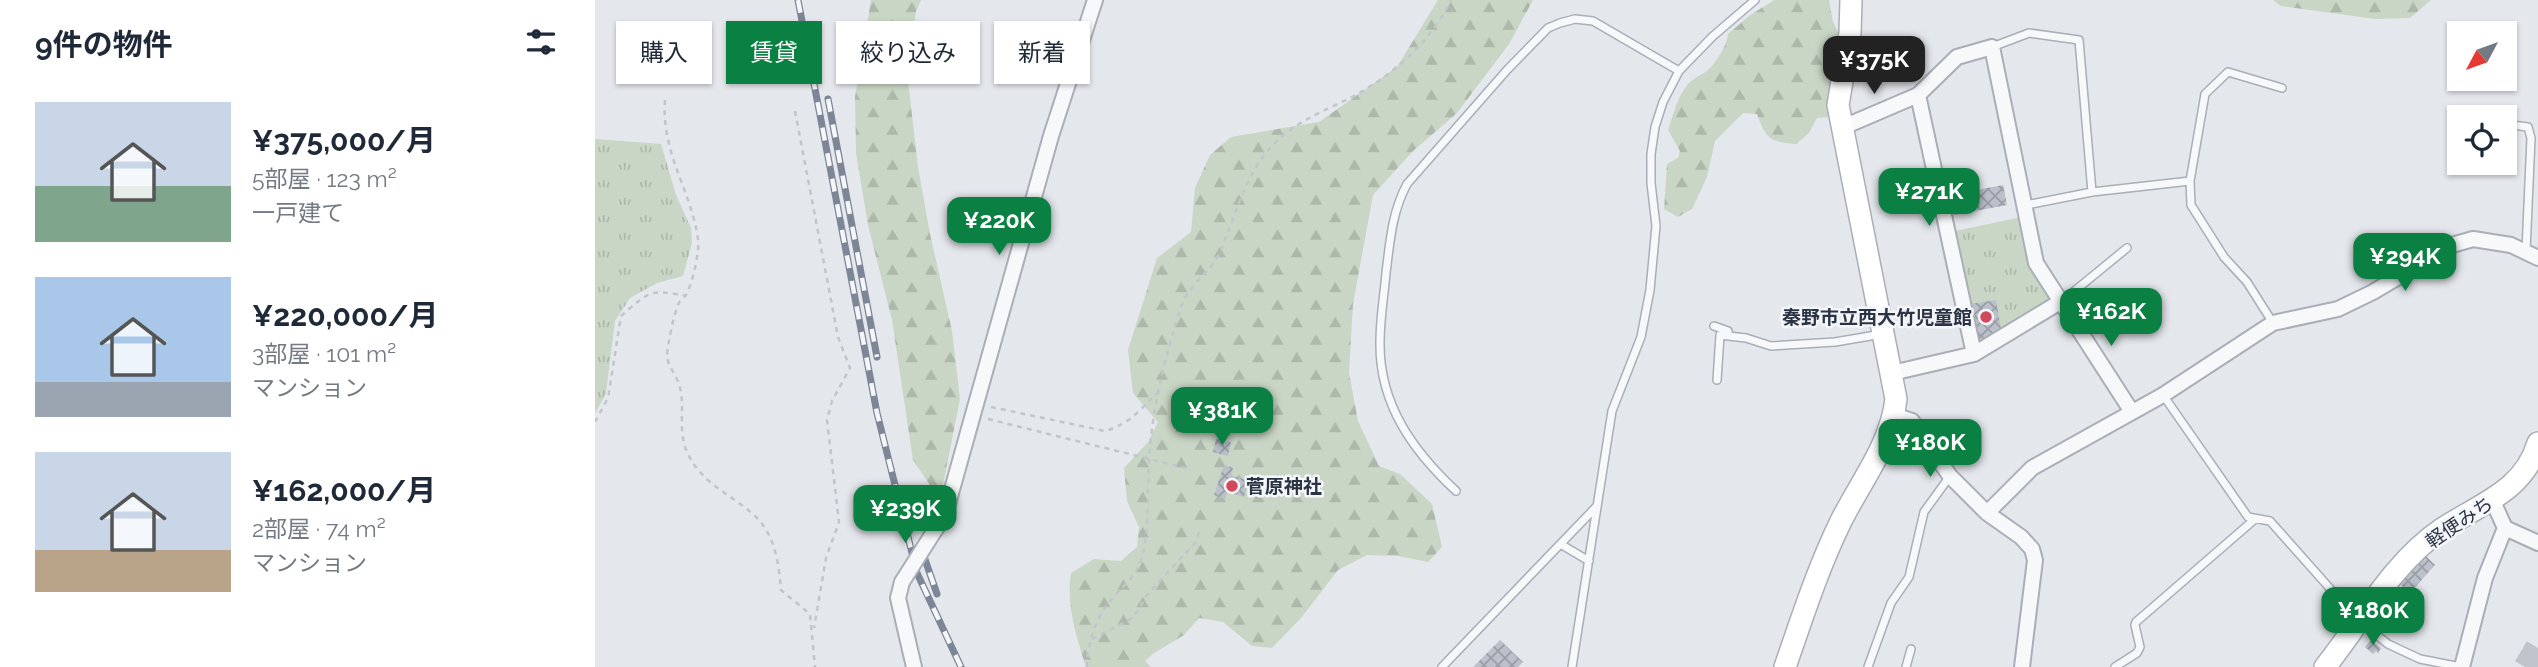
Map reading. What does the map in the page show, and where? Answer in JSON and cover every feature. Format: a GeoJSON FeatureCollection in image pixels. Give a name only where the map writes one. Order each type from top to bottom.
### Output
{"type":"FeatureCollection","features":[{"type":"Feature","properties":{"kind":"street"},"geometry":{"type":"LineString","coordinates":[[914,667],[898,598],[902,582],[946,511],[1051,136],[1095,0]]}},
{"type":"Feature","properties":{"kind":"street"},"geometry":{"type":"LineString","coordinates":[[1785,667],[1821,564],[1842,519],[1885,442],[1896,399],[1838,105],[1850,33],[1851,0]]}},
{"type":"Feature","properties":{"kind":"street"},"geometry":{"type":"LineString","coordinates":[[1841,128],[1918,95],[1957,57],[1992,47],[2036,263],[2132,412]]}},
{"type":"Feature","properties":{"kind":"street"},"geometry":{"type":"LineString","coordinates":[[1918,95],[1974,354]]}},
{"type":"Feature","properties":{"kind":"street"},"geometry":{"type":"LineString","coordinates":[[1987,513],[2032,468],[2163,395],[2273,323],[2338,309],[2373,292],[2452,244],[2473,239],[2495,242],[2532,255]]}},
{"type":"Feature","properties":{"kind":"street"},"geometry":{"type":"LineString","coordinates":[[1892,373],[1974,354],[2060,302]]}},
{"type":"Feature","properties":{"kind":"street"},"geometry":{"type":"LineString","coordinates":[[1894,415],[1912,421],[1950,476],[1987,513],[2021,537],[2032,549],[2035,560],[2022,667]]}},
{"type":"Feature","properties":{"kind":"street","name":"軽便みち"},"geometry":{"type":"LineString","coordinates":[[2325,667],[2358,620],[2415,552],[2440,530],[2513,485],[2526,472],[2538,443]]}},
{"type":"Feature","properties":{"kind":"street"},"geometry":{"type":"LineString","coordinates":[[2492,499],[2505,528],[2538,543]]}},
{"type":"Feature","properties":{"kind":"street"},"geometry":{"type":"LineString","coordinates":[[2461,667],[2485,578],[2505,528]]}},
{"type":"Feature","properties":{"kind":"lane"},"geometry":{"type":"LineString","coordinates":[[1572,667],[1612,411],[1641,337],[1650,290],[1656,226],[1651,183],[1655,127],[1663,102],[1679,71],[1712,37],[1755,0]]}},
{"type":"Feature","properties":{"kind":"lane"},"geometry":{"type":"LineString","coordinates":[[1456,491],[1410,442],[1397,418],[1381,359],[1384,296],[1394,217],[1407,184],[1507,70],[1548,28],[1575,19],[1593,21],[1679,71]]}},
{"type":"Feature","properties":{"kind":"lane"},"geometry":{"type":"LineString","coordinates":[[1992,47],[2029,33],[2080,40],[2092,192]]}},
{"type":"Feature","properties":{"kind":"lane"},"geometry":{"type":"LineString","coordinates":[[2273,323],[2247,282],[2224,257],[2191,205],[2190,181],[2205,94],[2228,72],[2282,89]]}},
{"type":"Feature","properties":{"kind":"lane"},"geometry":{"type":"LineString","coordinates":[[2517,126],[2528,127],[2534,158],[2532,255]]}},
{"type":"Feature","properties":{"kind":"lane"},"geometry":{"type":"LineString","coordinates":[[2025,205],[2092,192],[2190,181]]}},
{"type":"Feature","properties":{"kind":"lane"},"geometry":{"type":"LineString","coordinates":[[2060,302],[2127,248]]}},
{"type":"Feature","properties":{"kind":"lane"},"geometry":{"type":"LineString","coordinates":[[1714,326],[1728,331],[1728,336]]}},
{"type":"Feature","properties":{"kind":"lane"},"geometry":{"type":"LineString","coordinates":[[1717,380],[1720,335],[1746,338],[1772,346],[1792,346],[1883,334]]}},
{"type":"Feature","properties":{"kind":"lane"},"geometry":{"type":"LineString","coordinates":[[2163,395],[2248,517],[2270,521],[2358,620],[2388,644],[2420,659],[2461,667]]}},
{"type":"Feature","properties":{"kind":"lane"},"geometry":{"type":"LineString","coordinates":[[1868,667],[1891,603],[1909,578],[1924,512],[1950,476]]}},
{"type":"Feature","properties":{"kind":"lane"},"geometry":{"type":"LineString","coordinates":[[1441,667],[1597,507]]}},
{"type":"Feature","properties":{"kind":"lane"},"geometry":{"type":"LineString","coordinates":[[2115,667],[2137,653],[2140,647],[2136,622],[2255,519]]}},
{"type":"Feature","properties":{"kind":"lane"},"geometry":{"type":"LineString","coordinates":[[1562,545],[1589,561]]}},
{"type":"Feature","properties":{"kind":"lane"},"geometry":{"type":"LineString","coordinates":[[1906,667],[1911,649]]}},
{"type":"Feature","properties":{"kind":"path"},"geometry":{"type":"LineString","coordinates":[[1087,667],[1091,639],[1105,607],[1134,578],[1143,556],[1149,459],[1159,391],[1173,332],[1185,297],[1219,256],[1251,174],[1286,132],[1385,76],[1429,35],[1451,0]]}},
{"type":"Feature","properties":{"kind":"path"},"geometry":{"type":"LineString","coordinates":[[666,100],[664,120],[667,138],[698,240],[692,279],[686,296],[679,303],[667,357],[680,386],[680,422],[686,450],[695,467],[719,491],[756,517],[769,536],[779,566],[781,590],[810,614],[815,667]]}},
{"type":"Feature","properties":{"kind":"path"},"geometry":{"type":"LineString","coordinates":[[795,111],[838,337],[850,368],[832,401],[827,421],[839,522],[826,558],[813,631]]}},
{"type":"Feature","properties":{"kind":"path"},"geometry":{"type":"LineString","coordinates":[[595,422],[608,398],[621,316],[644,296],[661,290],[686,296]]}},
{"type":"Feature","properties":{"kind":"path"},"geometry":{"type":"LineString","coordinates":[[976,410],[1105,431],[1121,426],[1135,417],[1159,391]]}},
{"type":"Feature","properties":{"kind":"path"},"geometry":{"type":"LineString","coordinates":[[976,410],[1186,468]]}},
{"type":"Feature","properties":{"kind":"path"},"geometry":{"type":"LineString","coordinates":[[1091,639],[1117,626],[1138,611],[1146,596],[1195,543],[1201,530]]}},
{"type":"Feature","properties":{"kind":"green space"},"geometry":{"type":"Polygon","coordinates":[[[871,0],[921,0],[915,21],[868,21],[871,0]]]}},
{"type":"Feature","properties":{"kind":"green space"},"geometry":{"type":"Polygon","coordinates":[[[1438,0],[1533,0],[1509,44],[1457,113],[1412,152],[1373,195],[1353,304],[1349,373],[1358,421],[1379,466],[1400,474],[1432,504],[1442,547],[1428,562],[1398,556],[1367,555],[1338,570],[1301,618],[1272,648],[1252,646],[1223,622],[1199,618],[1184,635],[1145,661],[1151,667],[1086,667],[1071,609],[1071,573],[1094,559],[1121,561],[1137,547],[1139,527],[1127,501],[1124,468],[1148,442],[1158,422],[1133,393],[1128,350],[1157,258],[1191,232],[1195,188],[1210,155],[1231,137],[1319,122],[1397,67],[1438,0]]]}},
{"type":"Feature","properties":{"kind":"green space"},"geometry":{"type":"Polygon","coordinates":[[[1774,0],[1829,0],[1833,22],[1841,38],[1836,107],[1828,117],[1817,118],[1809,133],[1796,144],[1770,138],[1757,114],[1743,113],[1715,141],[1707,177],[1692,209],[1678,217],[1664,209],[1667,164],[1678,158],[1680,151],[1668,130],[1679,98],[1688,84],[1713,64],[1724,47],[1728,34],[1774,0]]]}},
{"type":"Feature","properties":{"kind":"green space"},"geometry":{"type":"Polygon","coordinates":[[[2273,0],[2431,0],[2410,18],[2375,19],[2281,6],[2273,0]]]}},
{"type":"Feature","properties":{"kind":"green space"},"geometry":{"type":"Polygon","coordinates":[[[857,84],[908,84],[918,167],[952,331],[960,399],[940,500],[913,460],[892,320],[868,225],[856,153],[857,84]]]}},
{"type":"Feature","properties":{"kind":"green space"},"geometry":{"type":"Polygon","coordinates":[[[595,139],[661,144],[676,195],[691,228],[692,243],[683,276],[657,283],[630,298],[615,321],[606,393],[595,414],[595,139]]]}},
{"type":"Feature","properties":{"kind":"green space"},"geometry":{"type":"Polygon","coordinates":[[[2022,217],[2050,296],[2049,303],[1983,345],[1976,341],[1955,231],[2022,217]]]}},
{"type":"Feature","properties":{"kind":"building"},"geometry":{"type":"Polygon","coordinates":[[[2003,185],[2007,205],[1954,215],[1950,195],[2003,185]]]}},
{"type":"Feature","properties":{"kind":"building","name":"秦野市立西大竹児童館"},"geometry":{"type":"Polygon","coordinates":[[[1996,300],[2001,329],[1996,330],[1997,335],[1977,340],[1970,304],[1996,300]]]}},
{"type":"Feature","properties":{"kind":"building"},"geometry":{"type":"Polygon","coordinates":[[[1216,439],[1231,442],[1228,456],[1213,452],[1216,439]]]}},
{"type":"Feature","properties":{"kind":"building","name":"菅原神社"},"geometry":{"type":"Polygon","coordinates":[[[1224,465],[1233,468],[1231,475],[1249,481],[1244,497],[1227,492],[1225,499],[1214,495],[1224,465]]]}},
{"type":"Feature","properties":{"kind":"building"},"geometry":{"type":"Polygon","coordinates":[[[2426,556],[2435,565],[2410,593],[2400,584],[2426,556]]]}},
{"type":"Feature","properties":{"kind":"building"},"geometry":{"type":"Polygon","coordinates":[[[1500,640],[1523,662],[1518,667],[1473,667],[1500,640]]]}},
{"type":"Feature","properties":{"kind":"building"},"geometry":{"type":"Polygon","coordinates":[[[2371,640],[2381,648],[2378,653],[2376,651],[2373,654],[2365,647],[2371,640]]]}},
{"type":"Feature","properties":{"kind":"tunnel"},"geometry":{"type":"LineString","coordinates":[[2525,667],[2538,645]]}},
{"type":"Feature","properties":{"kind":"railway"},"geometry":{"type":"LineString","coordinates":[[798,0],[877,413],[917,573],[961,667]]}},
{"type":"Feature","properties":{"kind":"railway"},"geometry":{"type":"LineString","coordinates":[[828,99],[877,357]]}},
{"type":"Feature","properties":{"kind":"railway"},"geometry":{"type":"LineString","coordinates":[[921,548],[937,594]]}},
{"type":"Feature","properties":{"kind":"place","name":"秦野市立西大竹児童館"},"geometry":{"type":"Point","coordinates":[1986,317]}},
{"type":"Feature","properties":{"kind":"place","name":"菅原神社"},"geometry":{"type":"Point","coordinates":[1232,486]}}]}
